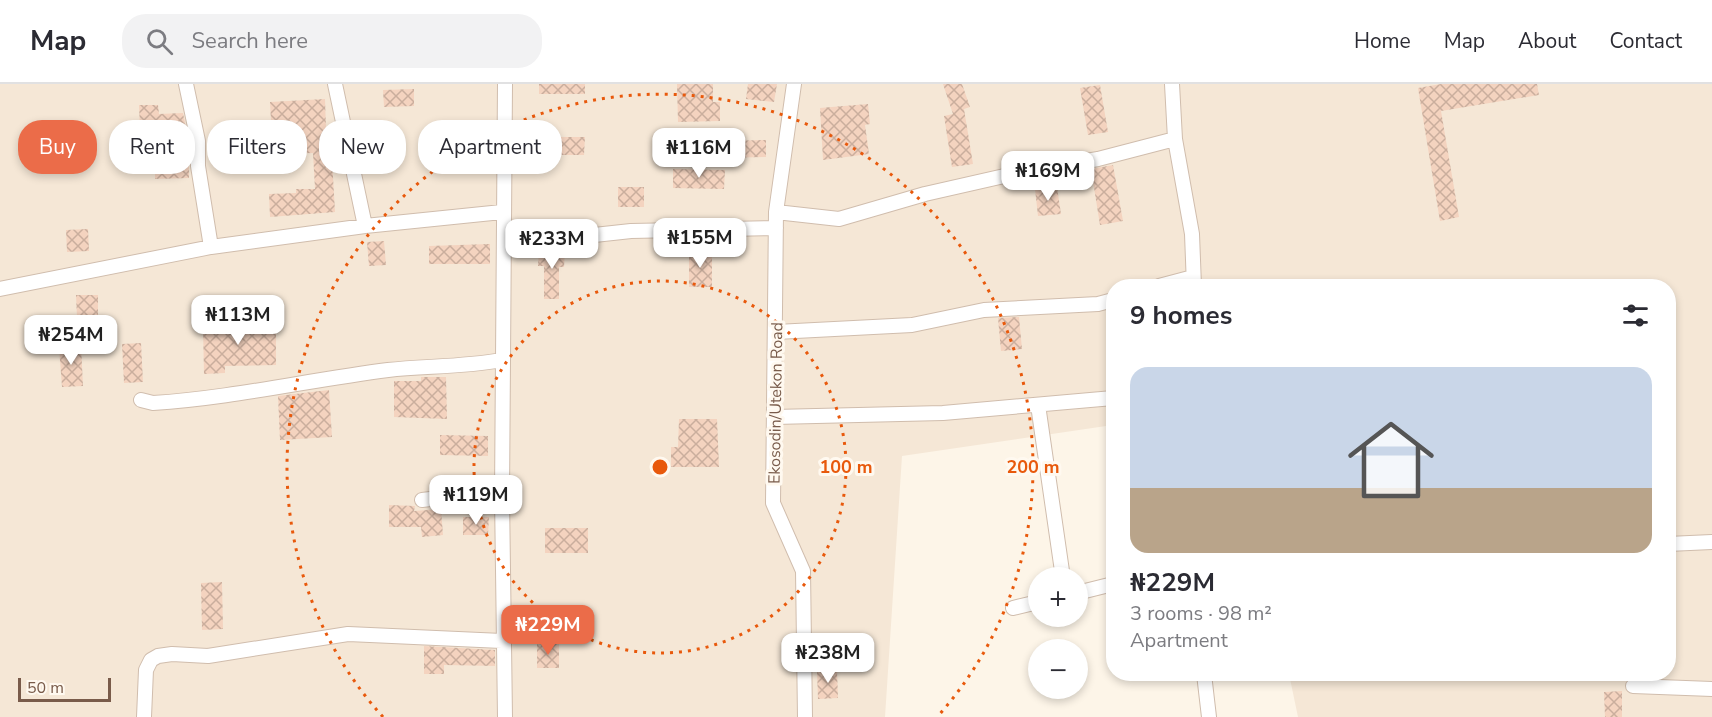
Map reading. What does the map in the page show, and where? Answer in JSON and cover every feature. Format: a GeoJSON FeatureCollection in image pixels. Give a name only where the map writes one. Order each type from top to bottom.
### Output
{"type":"FeatureCollection","features":[{"type":"Feature","properties":{"kind":"street"},"geometry":{"type":"LineString","coordinates":[[186,84],[198,141],[200,183],[211,247]]}},
{"type":"Feature","properties":{"kind":"street"},"geometry":{"type":"LineString","coordinates":[[335,84],[365,226]]}},
{"type":"Feature","properties":{"kind":"street"},"geometry":{"type":"LineString","coordinates":[[505,84],[502,212],[504,232],[502,641],[505,717]]}},
{"type":"Feature","properties":{"kind":"street","name":"Ekosodin/Utekon Road"},"geometry":{"type":"LineString","coordinates":[[794,84],[776,212],[773,503],[803,571],[806,628],[805,717]]}},
{"type":"Feature","properties":{"kind":"street"},"geometry":{"type":"LineString","coordinates":[[1172,84],[1175,139],[1192,234],[1193,279]]}},
{"type":"Feature","properties":{"kind":"street"},"geometry":{"type":"LineString","coordinates":[[776,212],[839,219],[925,194],[1022,172],[1098,159],[1175,139]]}},
{"type":"Feature","properties":{"kind":"street"},"geometry":{"type":"LineString","coordinates":[[0,289],[211,247],[365,226],[502,212]]}},
{"type":"Feature","properties":{"kind":"street"},"geometry":{"type":"LineString","coordinates":[[504,232],[576,237],[631,231],[776,228]]}},
{"type":"Feature","properties":{"kind":"street"},"geometry":{"type":"LineString","coordinates":[[776,332],[912,325],[984,310],[1106,302]]}},
{"type":"Feature","properties":{"kind":"street"},"geometry":{"type":"LineString","coordinates":[[141,400],[153,403],[231,396],[389,370],[472,365],[502,360]]}},
{"type":"Feature","properties":{"kind":"street"},"geometry":{"type":"LineString","coordinates":[[774,417],[943,413],[1106,399]]}},
{"type":"Feature","properties":{"kind":"street"},"geometry":{"type":"LineString","coordinates":[[1038,405],[1061,567]]}},
{"type":"Feature","properties":{"kind":"street"},"geometry":{"type":"LineString","coordinates":[[422,500],[464,495],[502,496]]}},
{"type":"Feature","properties":{"kind":"street"},"geometry":{"type":"LineString","coordinates":[[1676,544],[1712,542]]}},
{"type":"Feature","properties":{"kind":"street"},"geometry":{"type":"LineString","coordinates":[[1088,590],[1106,586]]}},
{"type":"Feature","properties":{"kind":"street"},"geometry":{"type":"LineString","coordinates":[[1013,608],[1028,604]]}},
{"type":"Feature","properties":{"kind":"street"},"geometry":{"type":"LineString","coordinates":[[144,717],[146,670],[152,660],[158,656],[172,654],[208,656],[348,634],[502,641]]}},
{"type":"Feature","properties":{"kind":"street"},"geometry":{"type":"LineString","coordinates":[[1205,681],[1209,717]]}},
{"type":"Feature","properties":{"kind":"street"},"geometry":{"type":"LineString","coordinates":[[1633,686],[1712,689]]}},
{"type":"Feature","properties":{"kind":"shaded area"},"geometry":{"type":"Polygon","coordinates":[[[0,84],[1712,84],[1712,717],[1298,717],[1290,681],[1676,681],[1676,279],[1106,279],[1106,426],[902,456],[885,717],[0,717],[0,84]]]}},
{"type":"Feature","properties":{"kind":"building"},"geometry":{"type":"Polygon","coordinates":[[[539,84],[585,84],[585,94],[539,94],[539,84]]]}},
{"type":"Feature","properties":{"kind":"building"},"geometry":{"type":"Polygon","coordinates":[[[677,84],[713,84],[713,102],[720,102],[720,121],[678,122],[677,84]]]}},
{"type":"Feature","properties":{"kind":"building"},"geometry":{"type":"Polygon","coordinates":[[[748,84],[777,84],[774,102],[746,99],[748,84]]]}},
{"type":"Feature","properties":{"kind":"building"},"geometry":{"type":"Polygon","coordinates":[[[943,84],[962,84],[970,107],[964,109],[973,164],[952,167],[944,116],[953,114],[943,84]]]}},
{"type":"Feature","properties":{"kind":"building"},"geometry":{"type":"Polygon","coordinates":[[[1441,84],[1537,84],[1539,95],[1441,111],[1459,217],[1440,221],[1418,88],[1441,84]]]}},
{"type":"Feature","properties":{"kind":"building"},"geometry":{"type":"Polygon","coordinates":[[[1100,85],[1108,132],[1088,135],[1080,88],[1100,85]]]}},
{"type":"Feature","properties":{"kind":"building"},"geometry":{"type":"Polygon","coordinates":[[[414,89],[414,106],[384,107],[383,90],[414,89]]]}},
{"type":"Feature","properties":{"kind":"building"},"geometry":{"type":"Polygon","coordinates":[[[325,99],[326,120],[319,120],[319,174],[333,174],[335,212],[270,217],[269,194],[296,193],[296,189],[315,189],[313,153],[307,153],[307,120],[271,120],[270,102],[325,99]]]}},
{"type":"Feature","properties":{"kind":"building"},"geometry":{"type":"Polygon","coordinates":[[[868,104],[870,124],[865,125],[869,154],[823,160],[820,108],[868,104]]]}},
{"type":"Feature","properties":{"kind":"building"},"geometry":{"type":"Polygon","coordinates":[[[139,105],[158,105],[159,114],[183,113],[184,120],[140,120],[139,105]]]}},
{"type":"Feature","properties":{"kind":"building"},"geometry":{"type":"Polygon","coordinates":[[[562,137],[585,137],[584,155],[562,155],[562,137]]]}},
{"type":"Feature","properties":{"kind":"building"},"geometry":{"type":"Polygon","coordinates":[[[766,140],[766,157],[721,158],[721,141],[766,140]]]}},
{"type":"Feature","properties":{"kind":"building"},"geometry":{"type":"Polygon","coordinates":[[[1113,165],[1123,221],[1100,225],[1091,169],[1113,165]]]}},
{"type":"Feature","properties":{"kind":"building"},"geometry":{"type":"Polygon","coordinates":[[[673,169],[725,170],[724,189],[673,188],[673,169]]]}},
{"type":"Feature","properties":{"kind":"building"},"geometry":{"type":"Polygon","coordinates":[[[155,174],[189,174],[189,178],[155,179],[155,174]]]}},
{"type":"Feature","properties":{"kind":"building"},"geometry":{"type":"Polygon","coordinates":[[[618,187],[644,187],[644,207],[618,207],[618,187]]]}},
{"type":"Feature","properties":{"kind":"building"},"geometry":{"type":"Polygon","coordinates":[[[1057,187],[1061,214],[1038,216],[1035,189],[1057,187]]]}},
{"type":"Feature","properties":{"kind":"building"},"geometry":{"type":"Polygon","coordinates":[[[88,229],[89,251],[67,252],[66,230],[88,229]]]}},
{"type":"Feature","properties":{"kind":"building"},"geometry":{"type":"Polygon","coordinates":[[[384,241],[386,265],[369,266],[367,242],[384,241]]]}},
{"type":"Feature","properties":{"kind":"building"},"geometry":{"type":"Polygon","coordinates":[[[490,244],[490,264],[429,264],[429,246],[490,244]]]}},
{"type":"Feature","properties":{"kind":"building"},"geometry":{"type":"Polygon","coordinates":[[[539,248],[565,249],[564,267],[559,267],[559,299],[544,299],[544,266],[538,266],[539,248]]]}},
{"type":"Feature","properties":{"kind":"building"},"geometry":{"type":"Polygon","coordinates":[[[689,251],[712,251],[712,287],[689,287],[689,251]]]}},
{"type":"Feature","properties":{"kind":"building"},"geometry":{"type":"Polygon","coordinates":[[[76,295],[98,295],[98,317],[77,318],[76,295]]]}},
{"type":"Feature","properties":{"kind":"building"},"geometry":{"type":"Polygon","coordinates":[[[1019,317],[1022,349],[1001,351],[998,318],[1019,317]]]}},
{"type":"Feature","properties":{"kind":"building"},"geometry":{"type":"Polygon","coordinates":[[[249,320],[249,326],[276,326],[276,365],[225,366],[225,373],[204,374],[203,326],[230,325],[230,321],[249,320]]]}},
{"type":"Feature","properties":{"kind":"building"},"geometry":{"type":"Polygon","coordinates":[[[141,343],[143,382],[124,383],[122,344],[141,343]]]}},
{"type":"Feature","properties":{"kind":"building"},"geometry":{"type":"Polygon","coordinates":[[[81,345],[83,386],[62,387],[59,347],[81,345]]]}},
{"type":"Feature","properties":{"kind":"building"},"geometry":{"type":"Polygon","coordinates":[[[421,377],[446,377],[447,419],[394,417],[394,381],[421,381],[421,377]]]}},
{"type":"Feature","properties":{"kind":"building"},"geometry":{"type":"Polygon","coordinates":[[[329,390],[332,437],[280,440],[278,396],[329,390]]]}},
{"type":"Feature","properties":{"kind":"building"},"geometry":{"type":"Polygon","coordinates":[[[679,419],[717,419],[719,467],[671,467],[671,447],[678,447],[679,419]]]}},
{"type":"Feature","properties":{"kind":"building"},"geometry":{"type":"Polygon","coordinates":[[[440,435],[488,436],[488,456],[440,455],[440,435]]]}},
{"type":"Feature","properties":{"kind":"building"},"geometry":{"type":"Polygon","coordinates":[[[389,505],[415,506],[414,511],[441,509],[443,535],[422,537],[421,527],[389,527],[389,505]]]}},
{"type":"Feature","properties":{"kind":"building"},"geometry":{"type":"Polygon","coordinates":[[[463,517],[489,517],[488,535],[463,535],[463,517]]]}},
{"type":"Feature","properties":{"kind":"building"},"geometry":{"type":"Polygon","coordinates":[[[545,528],[588,528],[588,553],[545,553],[545,528]]]}},
{"type":"Feature","properties":{"kind":"building"},"geometry":{"type":"Polygon","coordinates":[[[222,582],[223,629],[202,630],[201,583],[222,582]]]}},
{"type":"Feature","properties":{"kind":"building"},"geometry":{"type":"Polygon","coordinates":[[[537,643],[559,643],[559,668],[537,668],[537,643]]]}},
{"type":"Feature","properties":{"kind":"building"},"geometry":{"type":"Polygon","coordinates":[[[424,646],[495,650],[495,666],[444,665],[444,674],[424,674],[424,646]]]}},
{"type":"Feature","properties":{"kind":"building"},"geometry":{"type":"Polygon","coordinates":[[[837,670],[838,698],[818,699],[817,671],[837,670]]]}},
{"type":"Feature","properties":{"kind":"building"},"geometry":{"type":"Polygon","coordinates":[[[1622,691],[1622,717],[1605,717],[1604,692],[1622,691]]]}}]}
